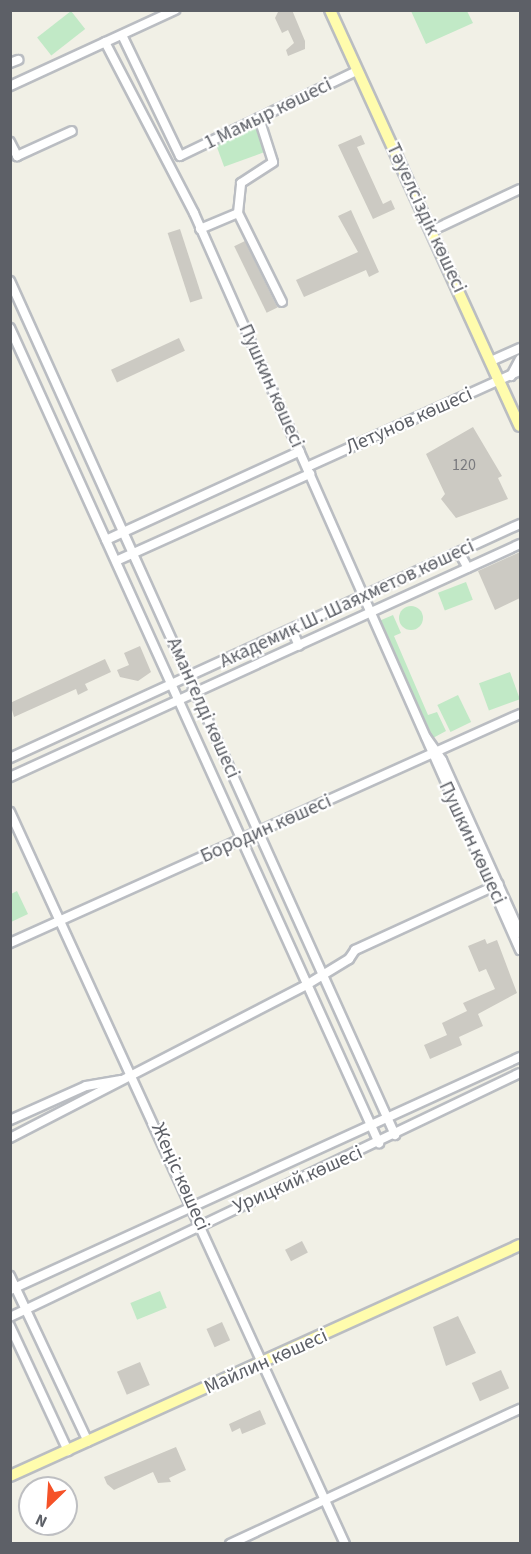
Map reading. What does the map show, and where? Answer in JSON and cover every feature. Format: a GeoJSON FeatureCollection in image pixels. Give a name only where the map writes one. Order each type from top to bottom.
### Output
{"type":"FeatureCollection","features":[{"type":"Feature","properties":{"kind":"main road","name":"Тәуелсіздік көшесі"},"geometry":{"type":"LineString","coordinates":[[330,10],[433,230],[491,361],[505,378],[520,426]]}},
{"type":"Feature","properties":{"kind":"main road","name":"Майлин көшесі"},"geometry":{"type":"LineString","coordinates":[[10,1476],[264,1363],[520,1245]]}},
{"type":"Feature","properties":{"kind":"street"},"geometry":{"type":"LineString","coordinates":[[10,86],[175,10]]}},
{"type":"Feature","properties":{"kind":"street","name":"1 Мамыр көшесі"},"geometry":{"type":"LineString","coordinates":[[122,35],[180,156],[357,71]]}},
{"type":"Feature","properties":{"kind":"street","name":"Пушкин көшесі"},"geometry":{"type":"LineString","coordinates":[[105,42],[164,164],[200,229],[300,451],[368,613],[520,933]]}},
{"type":"Feature","properties":{"kind":"street"},"geometry":{"type":"LineString","coordinates":[[259,118],[273,162],[241,183],[238,213],[282,302]]}},
{"type":"Feature","properties":{"kind":"street"},"geometry":{"type":"LineString","coordinates":[[10,142],[17,156],[72,131]]}},
{"type":"Feature","properties":{"kind":"street"},"geometry":{"type":"LineString","coordinates":[[433,230],[520,189]]}},
{"type":"Feature","properties":{"kind":"street"},"geometry":{"type":"LineString","coordinates":[[200,229],[238,213]]}},
{"type":"Feature","properties":{"kind":"street","name":"Амангелді көшесі"},"geometry":{"type":"LineString","coordinates":[[10,281],[395,1135]]}},
{"type":"Feature","properties":{"kind":"street","name":"Амангелді көшесі"},"geometry":{"type":"LineString","coordinates":[[10,328],[379,1143]]}},
{"type":"Feature","properties":{"kind":"street"},"geometry":{"type":"LineString","coordinates":[[491,361],[520,348]]}},
{"type":"Feature","properties":{"kind":"street"},"geometry":{"type":"LineString","coordinates":[[505,378],[520,359]]}},
{"type":"Feature","properties":{"kind":"street","name":"Летунов көшесі"},"geometry":{"type":"LineString","coordinates":[[116,561],[520,371]]}},
{"type":"Feature","properties":{"kind":"street"},"geometry":{"type":"LineString","coordinates":[[106,540],[300,451]]}},
{"type":"Feature","properties":{"kind":"street","name":"Академик Ш. Шаяхметов көшесі"},"geometry":{"type":"LineString","coordinates":[[10,758],[189,678],[520,524]]}},
{"type":"Feature","properties":{"kind":"street","name":"Академик Ш. Шаяхметов көшесі"},"geometry":{"type":"LineString","coordinates":[[10,777],[520,544]]}},
{"type":"Feature","properties":{"kind":"street"},"geometry":{"type":"LineString","coordinates":[[459,552],[468,568]]}},
{"type":"Feature","properties":{"kind":"street"},"geometry":{"type":"LineString","coordinates":[[292,630],[299,646]]}},
{"type":"Feature","properties":{"kind":"street","name":"Бородин көшесі"},"geometry":{"type":"LineString","coordinates":[[10,943],[520,714]]}},
{"type":"Feature","properties":{"kind":"street","name":"Жеңіс көшесі"},"geometry":{"type":"LineString","coordinates":[[10,812],[133,1072],[345,1544]]}},
{"type":"Feature","properties":{"kind":"street"},"geometry":{"type":"LineString","coordinates":[[10,1138],[133,1072],[308,984],[321,973],[349,959],[355,950],[496,885]]}},
{"type":"Feature","properties":{"kind":"street","name":"Пушкин көшесі"},"geometry":{"type":"LineString","coordinates":[[496,885],[520,950]]}},
{"type":"Feature","properties":{"kind":"street","name":"Урицкий көшесі"},"geometry":{"type":"LineString","coordinates":[[13,1289],[192,1205],[520,1057]]}},
{"type":"Feature","properties":{"kind":"street","name":"Урицкий көшесі"},"geometry":{"type":"LineString","coordinates":[[10,1317],[201,1224],[379,1143],[520,1073]]}},
{"type":"Feature","properties":{"kind":"street"},"geometry":{"type":"LineString","coordinates":[[10,1120],[86,1086],[120,1080]]}},
{"type":"Feature","properties":{"kind":"street"},"geometry":{"type":"LineString","coordinates":[[10,1276],[13,1289],[26,1310],[88,1442]]}},
{"type":"Feature","properties":{"kind":"street"},"geometry":{"type":"LineString","coordinates":[[10,1326],[68,1451]]}},
{"type":"Feature","properties":{"kind":"street"},"geometry":{"type":"LineString","coordinates":[[230,1544],[520,1409]]}},
{"type":"Feature","properties":{"kind":"green space"},"geometry":{"type":"Polygon","coordinates":[[[71,11],[85,29],[51,56],[37,37],[71,11]]]}},
{"type":"Feature","properties":{"kind":"green space"},"geometry":{"type":"Polygon","coordinates":[[[411,11],[467,11],[473,23],[426,44],[411,11]]]}},
{"type":"Feature","properties":{"kind":"green space"},"geometry":{"type":"Polygon","coordinates":[[[260,125],[269,150],[224,167],[215,141],[260,125]]]}},
{"type":"Feature","properties":{"kind":"green space"},"geometry":{"type":"Polygon","coordinates":[[[466,582],[473,600],[445,610],[438,593],[466,582]]]}},
{"type":"Feature","properties":{"kind":"green space"},"geometry":{"type":"Polygon","coordinates":[[[411,606],[420,609],[423,618],[420,627],[411,630],[402,627],[399,618],[402,609],[411,606]]]}},
{"type":"Feature","properties":{"kind":"green space"},"geometry":{"type":"Polygon","coordinates":[[[393,615],[401,633],[394,636],[428,715],[437,712],[446,731],[433,738],[379,621],[393,615]]]}},
{"type":"Feature","properties":{"kind":"green space"},"geometry":{"type":"Polygon","coordinates":[[[510,672],[520,699],[489,711],[479,683],[510,672]]]}},
{"type":"Feature","properties":{"kind":"green space"},"geometry":{"type":"Polygon","coordinates":[[[458,695],[471,722],[450,732],[437,705],[458,695]]]}},
{"type":"Feature","properties":{"kind":"green space"},"geometry":{"type":"Polygon","coordinates":[[[17,891],[28,914],[11,922],[11,894],[17,891]]]}},
{"type":"Feature","properties":{"kind":"green space"},"geometry":{"type":"Polygon","coordinates":[[[160,1291],[167,1308],[137,1320],[130,1303],[160,1291]]]}},
{"type":"Feature","properties":{"kind":"building"},"geometry":{"type":"Polygon","coordinates":[[[279,10],[292,10],[305,41],[305,49],[288,56],[286,50],[294,43],[288,30],[282,33],[275,18],[279,10]]]}},
{"type":"Feature","properties":{"kind":"building"},"geometry":{"type":"Polygon","coordinates":[[[361,135],[365,144],[357,147],[383,204],[391,200],[395,209],[373,219],[338,145],[361,135]]]}},
{"type":"Feature","properties":{"kind":"building"},"geometry":{"type":"Polygon","coordinates":[[[351,210],[379,272],[369,277],[366,270],[304,297],[296,280],[358,252],[338,216],[351,210]]]}},
{"type":"Feature","properties":{"kind":"building"},"geometry":{"type":"Polygon","coordinates":[[[180,229],[203,298],[190,302],[168,233],[180,229]]]}},
{"type":"Feature","properties":{"kind":"building"},"geometry":{"type":"Polygon","coordinates":[[[245,241],[277,308],[267,313],[234,246],[245,241]]]}},
{"type":"Feature","properties":{"kind":"building"},"geometry":{"type":"Polygon","coordinates":[[[179,338],[185,351],[117,382],[111,370],[179,338]]]}},
{"type":"Feature","properties":{"kind":"building"},"geometry":{"type":"Polygon","coordinates":[[[473,427],[502,476],[498,478],[508,499],[456,518],[441,499],[445,494],[426,454],[473,427]]]}},
{"type":"Feature","properties":{"kind":"building"},"geometry":{"type":"Polygon","coordinates":[[[520,552],[520,598],[495,610],[478,571],[520,552]]]}},
{"type":"Feature","properties":{"kind":"building"},"geometry":{"type":"Polygon","coordinates":[[[140,646],[151,672],[138,681],[120,677],[117,670],[129,665],[124,653],[140,646]]]}},
{"type":"Feature","properties":{"kind":"building"},"geometry":{"type":"Polygon","coordinates":[[[105,659],[111,672],[85,684],[88,690],[78,695],[76,689],[14,717],[10,703],[105,659]]]}},
{"type":"Feature","properties":{"kind":"building"},"geometry":{"type":"Polygon","coordinates":[[[485,939],[487,944],[497,940],[517,993],[478,1014],[483,1026],[459,1037],[462,1045],[430,1059],[424,1045],[447,1035],[442,1023],[467,1011],[463,1003],[495,989],[486,969],[479,972],[468,946],[485,939]]]}},
{"type":"Feature","properties":{"kind":"building"},"geometry":{"type":"Polygon","coordinates":[[[302,1241],[308,1253],[291,1261],[285,1250],[302,1241]]]}},
{"type":"Feature","properties":{"kind":"building"},"geometry":{"type":"Polygon","coordinates":[[[458,1316],[476,1353],[446,1366],[433,1327],[458,1316]]]}},
{"type":"Feature","properties":{"kind":"building"},"geometry":{"type":"Polygon","coordinates":[[[222,1322],[230,1340],[215,1347],[206,1329],[222,1322]]]}},
{"type":"Feature","properties":{"kind":"building"},"geometry":{"type":"Polygon","coordinates":[[[140,1362],[150,1385],[127,1395],[117,1372],[140,1362]]]}},
{"type":"Feature","properties":{"kind":"building"},"geometry":{"type":"Polygon","coordinates":[[[501,1370],[509,1388],[480,1401],[472,1383],[501,1370]]]}},
{"type":"Feature","properties":{"kind":"building"},"geometry":{"type":"Polygon","coordinates":[[[260,1410],[266,1424],[242,1434],[240,1428],[232,1432],[229,1424],[260,1410]]]}},
{"type":"Feature","properties":{"kind":"building"},"geometry":{"type":"Polygon","coordinates":[[[176,1447],[186,1470],[169,1478],[171,1482],[158,1483],[153,1472],[114,1490],[107,1484],[104,1477],[176,1447]]]}}]}
